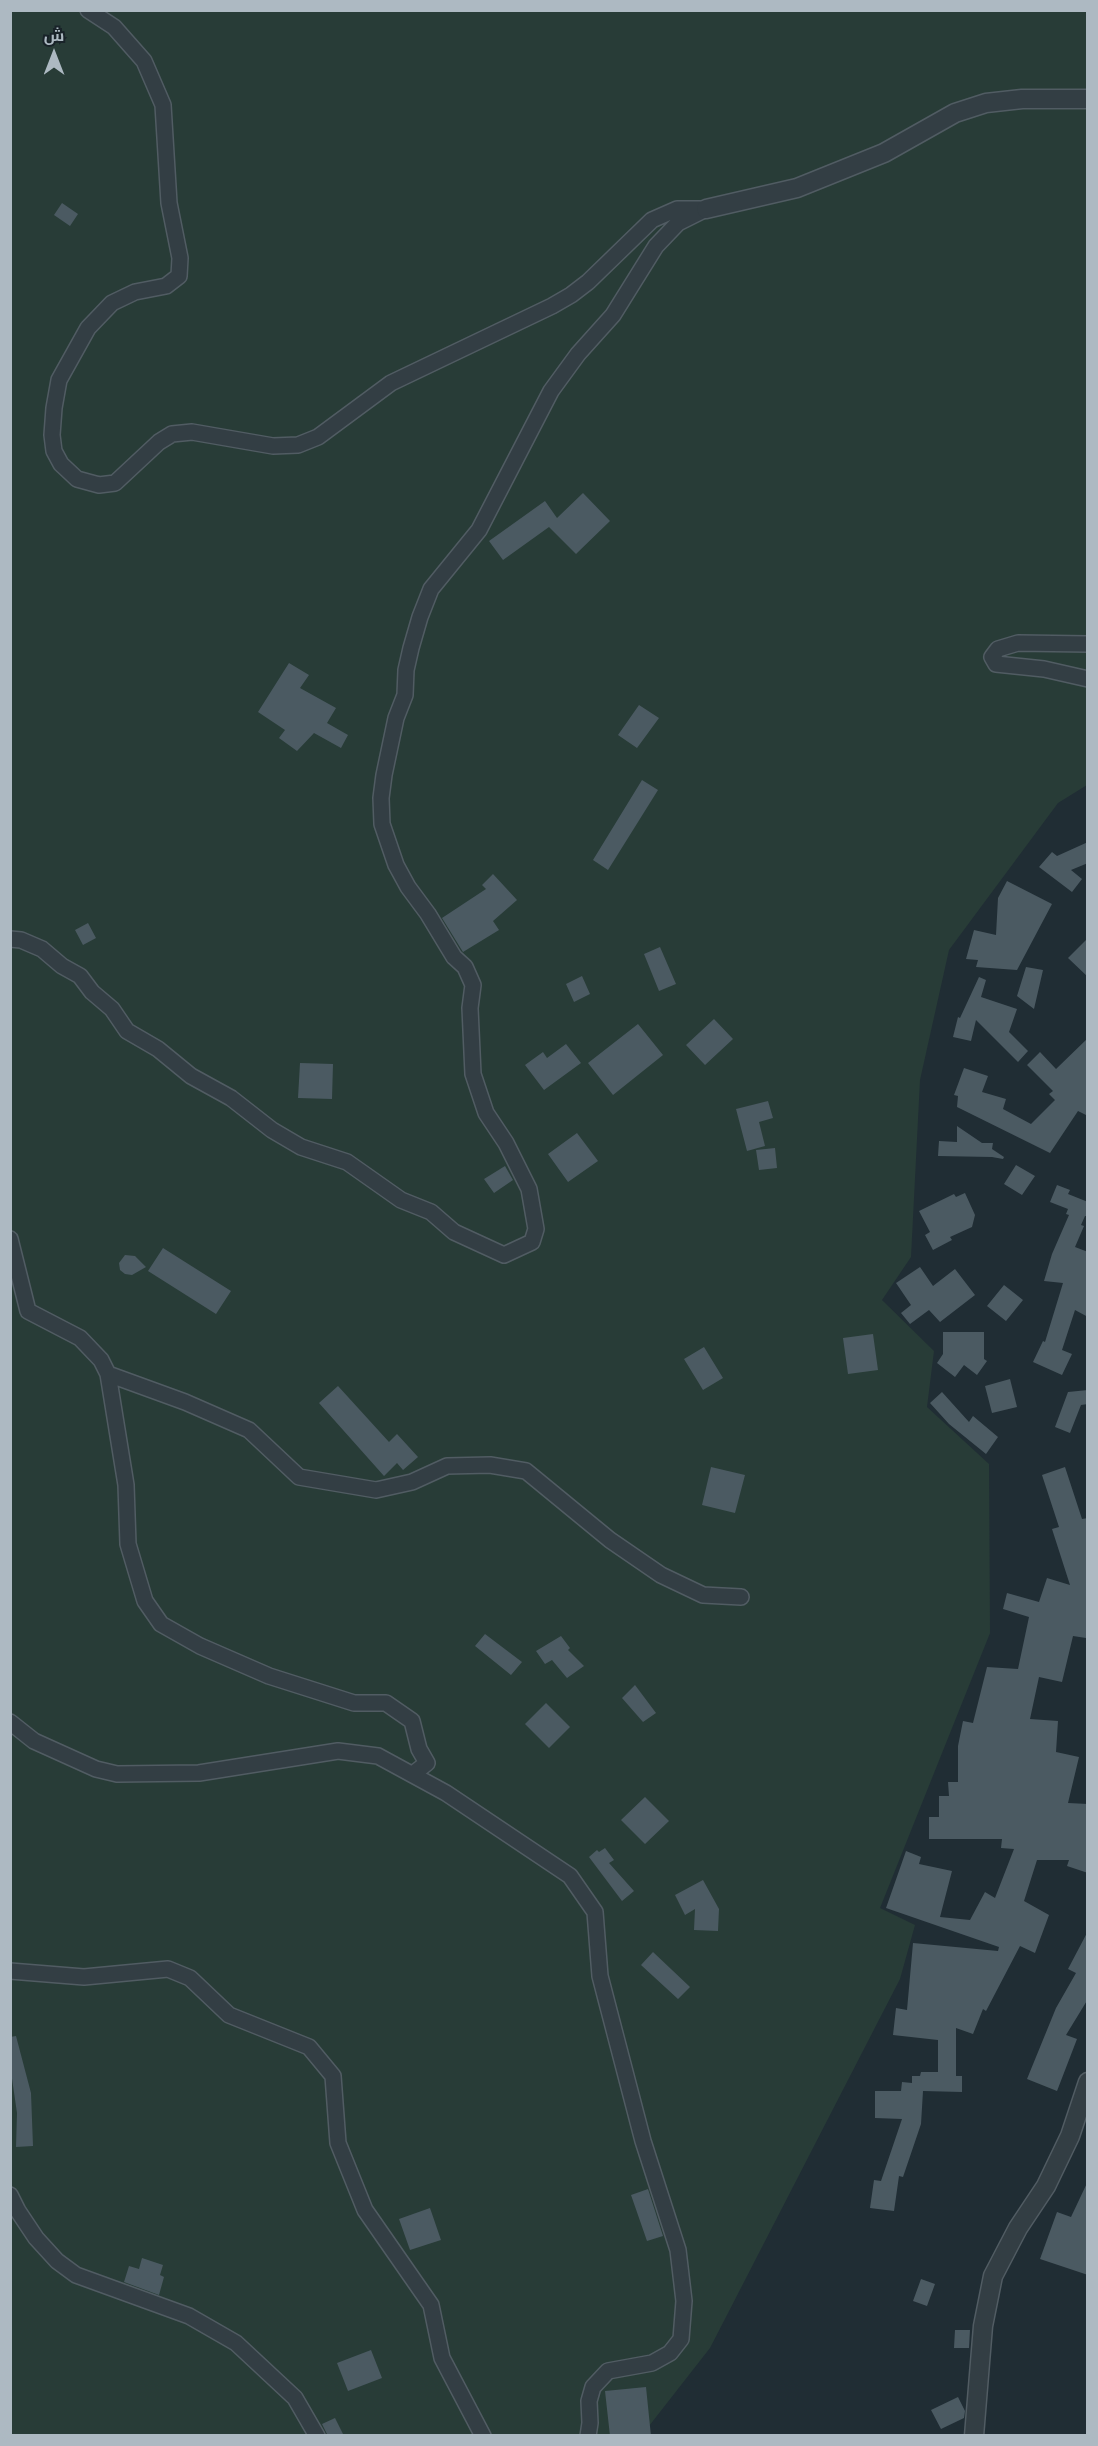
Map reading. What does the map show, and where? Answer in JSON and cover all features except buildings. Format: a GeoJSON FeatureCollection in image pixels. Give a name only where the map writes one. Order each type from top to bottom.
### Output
{"type":"FeatureCollection","features":[{"type":"Feature","properties":{"kind":"street"},"geometry":{"type":"LineString","coordinates":[[88,10],[114,27],[144,61],[164,105],[169,203],[180,258],[178,276],[166,286],[135,292],[112,303],[88,328],[59,380],[52,435],[54,451],[61,464],[77,479],[99,485],[115,483],[159,442],[172,434],[192,432],[273,446],[298,445],[318,437],[391,382],[571,295],[588,282],[652,220],[677,209],[706,209],[797,188],[884,153],[955,113],[986,103],[1022,99],[1088,99]]}},
{"type":"Feature","properties":{"kind":"street"},"geometry":{"type":"LineString","coordinates":[[10,939],[21,940],[42,949],[62,966],[80,976],[128,1031],[158,1049],[191,1076],[231,1098],[272,1130],[301,1147],[347,1162],[401,1200],[431,1212],[454,1232],[504,1255],[532,1242],[536,1229],[529,1189],[506,1143],[486,1113],[475,1082],[470,1008],[473,985],[465,967],[454,957],[396,865],[382,824],[381,798],[384,775],[396,718],[405,695],[408,659],[431,589],[479,530],[551,391],[578,354],[613,315],[656,246],[678,223],[706,209]]}},
{"type":"Feature","properties":{"kind":"street"},"geometry":{"type":"LineString","coordinates":[[1088,644],[1018,643],[998,649],[992,657],[996,664],[1044,669],[1088,679]]}},
{"type":"Feature","properties":{"kind":"street"},"geometry":{"type":"LineString","coordinates":[[10,1239],[28,1311],[80,1338],[101,1360],[108,1374],[126,1485],[129,1544],[145,1601],[161,1624],[200,1646],[269,1676],[354,1703],[386,1703],[412,1721],[419,1749],[427,1763],[412,1774]]}},
{"type":"Feature","properties":{"kind":"street"},"geometry":{"type":"LineString","coordinates":[[108,1374],[185,1402],[249,1430],[299,1478],[376,1490],[411,1482],[447,1466],[490,1465],[526,1471],[610,1540],[661,1575],[703,1594],[741,1597]]}},
{"type":"Feature","properties":{"kind":"street"},"geometry":{"type":"LineString","coordinates":[[10,1722],[34,1741],[96,1769],[117,1774],[199,1773],[338,1751],[378,1756],[446,1793],[570,1876],[595,1912],[600,1976],[643,2141],[678,2250],[684,2301],[681,2339],[670,2354],[652,2363],[609,2371],[593,2387],[589,2401],[588,2436]]}},
{"type":"Feature","properties":{"kind":"street"},"geometry":{"type":"LineString","coordinates":[[10,1971],[84,1977],[168,1970],[190,1978],[229,2015],[309,2047],[333,2076],[338,2143],[365,2210],[431,2305],[442,2358],[483,2436]]}},
{"type":"Feature","properties":{"kind":"street"},"geometry":{"type":"LineString","coordinates":[[974,2436],[983,2326],[993,2276],[1018,2228],[1046,2186],[1070,2136],[1088,2082]]}},
{"type":"Feature","properties":{"kind":"street"},"geometry":{"type":"LineString","coordinates":[[10,2195],[36,2238],[57,2261],[76,2275],[189,2316],[236,2343],[295,2398],[317,2436]]}},
{"type":"Feature","properties":{"kind":"green space"},"geometry":{"type":"Polygon","coordinates":[[[11,11],[1087,11],[1087,785],[1058,803],[949,950],[920,1080],[911,1257],[882,1300],[934,1351],[927,1407],[989,1464],[990,1633],[880,1908],[915,1925],[900,1979],[710,2348],[642,2435],[11,2436],[11,11]]]}}]}
